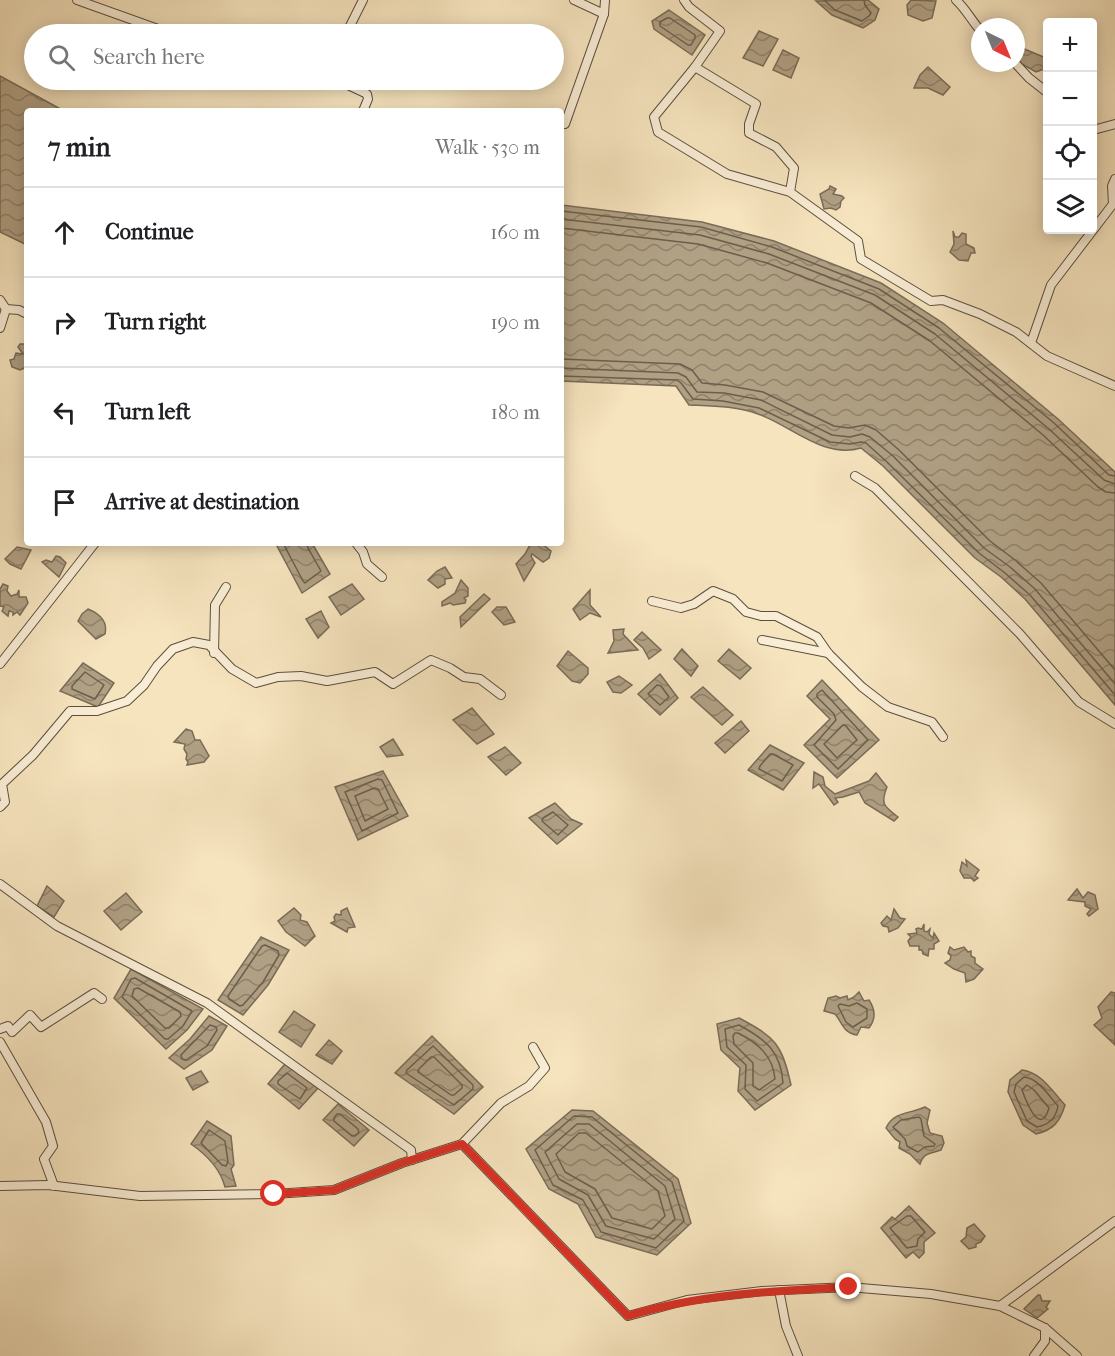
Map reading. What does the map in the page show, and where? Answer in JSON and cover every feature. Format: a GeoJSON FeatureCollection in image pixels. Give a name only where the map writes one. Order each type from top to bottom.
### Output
{"type":"FeatureCollection","features":[{"type":"Feature","properties":{"kind":"street"},"geometry":{"type":"LineString","coordinates":[[77,0],[144,24]]}},
{"type":"Feature","properties":{"kind":"street"},"geometry":{"type":"LineString","coordinates":[[351,24],[363,0]]}},
{"type":"Feature","properties":{"kind":"street"},"geometry":{"type":"LineString","coordinates":[[574,0],[604,14]]}},
{"type":"Feature","properties":{"kind":"street"},"geometry":{"type":"LineString","coordinates":[[565,124],[604,14],[605,0]]}},
{"type":"Feature","properties":{"kind":"street"},"geometry":{"type":"LineString","coordinates":[[684,0],[689,7],[720,31],[695,67],[654,117],[658,132],[727,174],[790,192],[858,240],[861,259],[931,300],[943,300],[971,310],[1016,332],[1047,356],[1115,386]]}},
{"type":"Feature","properties":{"kind":"street"},"geometry":{"type":"LineString","coordinates":[[956,0],[965,8],[971,20]]}},
{"type":"Feature","properties":{"kind":"street"},"geometry":{"type":"LineString","coordinates":[[695,67],[756,104],[749,124],[749,133],[776,147],[794,168],[790,192]]}},
{"type":"Feature","properties":{"kind":"street"},"geometry":{"type":"LineString","coordinates":[[1023,72],[1043,90]]}},
{"type":"Feature","properties":{"kind":"street"},"geometry":{"type":"LineString","coordinates":[[359,90],[368,94],[364,108]]}},
{"type":"Feature","properties":{"kind":"street"},"geometry":{"type":"LineString","coordinates":[[1097,129],[1115,124]]}},
{"type":"Feature","properties":{"kind":"street"},"geometry":{"type":"LineString","coordinates":[[1031,343],[1050,285],[1113,204],[1112,186],[1115,179]]}},
{"type":"Feature","properties":{"kind":"street"},"geometry":{"type":"LineString","coordinates":[[0,300],[6,309]]}},
{"type":"Feature","properties":{"kind":"street"},"geometry":{"type":"LineString","coordinates":[[6,309],[24,312]]}},
{"type":"Feature","properties":{"kind":"street"},"geometry":{"type":"LineString","coordinates":[[0,328],[6,309]]}},
{"type":"Feature","properties":{"kind":"street"},"geometry":{"type":"LineString","coordinates":[[855,476],[875,488],[1012,626],[1078,702],[1115,724]]}},
{"type":"Feature","properties":{"kind":"street"},"geometry":{"type":"LineString","coordinates":[[0,664],[93,546]]}},
{"type":"Feature","properties":{"kind":"street"},"geometry":{"type":"LineString","coordinates":[[358,546],[367,564],[382,577]]}},
{"type":"Feature","properties":{"kind":"street"},"geometry":{"type":"LineString","coordinates":[[214,653],[214,605],[226,587]]}},
{"type":"Feature","properties":{"kind":"street"},"geometry":{"type":"LineString","coordinates":[[652,601],[681,608],[694,604],[713,591],[733,600],[746,612],[761,616],[776,616],[794,624],[817,637],[828,653],[862,687],[888,707],[932,722],[943,736]]}},
{"type":"Feature","properties":{"kind":"street"},"geometry":{"type":"LineString","coordinates":[[762,640],[828,653]]}},
{"type":"Feature","properties":{"kind":"street"},"geometry":{"type":"LineString","coordinates":[[0,807],[5,802],[2,784],[33,755],[70,711],[98,711],[127,701],[144,685],[173,649],[193,642],[209,645],[214,653],[232,669],[256,683],[278,677],[301,676],[327,681],[375,672],[393,684],[431,660],[464,677],[480,679],[501,695]]}},
{"type":"Feature","properties":{"kind":"street"},"geometry":{"type":"LineString","coordinates":[[0,884],[57,926],[207,1003],[411,1150],[412,1160]]}},
{"type":"Feature","properties":{"kind":"street"},"geometry":{"type":"LineString","coordinates":[[0,1029],[8,1026],[12,1032],[30,1015],[41,1027],[94,993],[102,999]]}},
{"type":"Feature","properties":{"kind":"street"},"geometry":{"type":"LineString","coordinates":[[0,1042],[46,1122],[53,1146],[44,1159],[54,1186]]}},
{"type":"Feature","properties":{"kind":"street"},"geometry":{"type":"LineString","coordinates":[[0,1186],[54,1186],[140,1196],[274,1194],[334,1190],[412,1160],[462,1144],[501,1104],[529,1086],[545,1068],[533,1047]]}},
{"type":"Feature","properties":{"kind":"street"},"geometry":{"type":"LineString","coordinates":[[462,1144],[628,1316],[687,1300],[779,1290],[849,1287],[931,1294],[1000,1306],[1045,1328],[1077,1356]]}},
{"type":"Feature","properties":{"kind":"street"},"geometry":{"type":"LineString","coordinates":[[1000,1306],[1115,1221]]}},
{"type":"Feature","properties":{"kind":"street"},"geometry":{"type":"LineString","coordinates":[[779,1290],[786,1326],[798,1356]]}},
{"type":"Feature","properties":{"kind":"street"},"geometry":{"type":"LineString","coordinates":[[1035,1356],[1045,1341],[1045,1328]]}},
{"type":"Feature","properties":{"kind":"water"},"geometry":{"type":"Polygon","coordinates":[[[868,0],[879,9],[875,20],[863,28],[832,15],[816,1],[868,0]]]}},
{"type":"Feature","properties":{"kind":"water"},"geometry":{"type":"Polygon","coordinates":[[[911,0],[936,1],[932,18],[923,21],[908,15],[907,5],[911,0]]]}},
{"type":"Feature","properties":{"kind":"water"},"geometry":{"type":"Polygon","coordinates":[[[669,10],[705,35],[692,55],[654,29],[652,21],[669,10]]]}},
{"type":"Feature","properties":{"kind":"water"},"geometry":{"type":"Polygon","coordinates":[[[759,31],[778,39],[763,66],[743,58],[759,31]]]}},
{"type":"Feature","properties":{"kind":"water"},"geometry":{"type":"Polygon","coordinates":[[[1025,49],[1043,57],[1043,69],[1036,72],[1025,66],[1025,49]]]}},
{"type":"Feature","properties":{"kind":"water"},"geometry":{"type":"Polygon","coordinates":[[[783,50],[799,58],[791,78],[773,70],[783,50]]]}},
{"type":"Feature","properties":{"kind":"water"},"geometry":{"type":"Polygon","coordinates":[[[928,67],[950,87],[943,95],[928,88],[914,88],[920,75],[928,67]]]}},
{"type":"Feature","properties":{"kind":"water"},"geometry":{"type":"Polygon","coordinates":[[[0,76],[59,108],[24,108],[24,244],[0,232],[0,76]]]}},
{"type":"Feature","properties":{"kind":"water"},"geometry":{"type":"Polygon","coordinates":[[[830,186],[836,189],[833,194],[844,198],[836,210],[824,209],[820,194],[830,186]]]}},
{"type":"Feature","properties":{"kind":"water"},"geometry":{"type":"Polygon","coordinates":[[[564,205],[702,222],[774,241],[881,283],[943,323],[1058,419],[1115,472],[1115,705],[1025,599],[975,558],[883,466],[861,448],[847,450],[821,445],[771,419],[750,411],[689,405],[676,386],[564,381],[564,205]]]}},
{"type":"Feature","properties":{"kind":"water"},"geometry":{"type":"Polygon","coordinates":[[[953,231],[955,237],[959,237],[962,233],[966,234],[966,244],[974,248],[975,253],[971,253],[968,261],[959,260],[950,252],[954,244],[953,231]]]}},
{"type":"Feature","properties":{"kind":"water"},"geometry":{"type":"Polygon","coordinates":[[[24,344],[24,368],[20,370],[12,367],[10,360],[14,359],[16,353],[23,354],[18,347],[24,344]]]}},
{"type":"Feature","properties":{"kind":"water"},"geometry":{"type":"Polygon","coordinates":[[[277,546],[314,546],[330,574],[302,593],[277,546]]]}},
{"type":"Feature","properties":{"kind":"water"},"geometry":{"type":"Polygon","coordinates":[[[529,546],[545,546],[551,551],[549,558],[543,562],[532,554],[535,563],[524,581],[516,564],[529,546]]]}},
{"type":"Feature","properties":{"kind":"water"},"geometry":{"type":"Polygon","coordinates":[[[17,547],[31,550],[21,569],[5,559],[17,547]]]}},
{"type":"Feature","properties":{"kind":"water"},"geometry":{"type":"Polygon","coordinates":[[[56,556],[66,563],[59,577],[42,562],[46,560],[52,562],[56,556]]]}},
{"type":"Feature","properties":{"kind":"water"},"geometry":{"type":"Polygon","coordinates":[[[445,567],[452,578],[445,579],[445,584],[438,588],[428,580],[445,567]]]}},
{"type":"Feature","properties":{"kind":"water"},"geometry":{"type":"Polygon","coordinates":[[[461,580],[468,588],[468,596],[464,598],[465,603],[453,605],[450,603],[442,606],[442,602],[455,593],[461,580]]]}},
{"type":"Feature","properties":{"kind":"water"},"geometry":{"type":"Polygon","coordinates":[[[3,584],[8,586],[7,591],[11,596],[17,594],[19,590],[19,597],[26,597],[28,603],[20,615],[17,612],[13,615],[13,612],[9,611],[8,616],[2,611],[4,607],[0,606],[0,589],[3,584]]]}},
{"type":"Feature","properties":{"kind":"water"},"geometry":{"type":"Polygon","coordinates":[[[352,584],[364,599],[341,615],[329,597],[352,584]]]}},
{"type":"Feature","properties":{"kind":"water"},"geometry":{"type":"Polygon","coordinates":[[[590,590],[590,605],[601,617],[590,613],[580,620],[573,609],[590,590]]]}},
{"type":"Feature","properties":{"kind":"water"},"geometry":{"type":"Polygon","coordinates":[[[484,594],[490,599],[461,627],[460,617],[484,594]]]}},
{"type":"Feature","properties":{"kind":"water"},"geometry":{"type":"Polygon","coordinates":[[[497,607],[506,607],[515,622],[504,625],[492,612],[497,607]]]}},
{"type":"Feature","properties":{"kind":"water"},"geometry":{"type":"Polygon","coordinates":[[[88,609],[96,613],[105,625],[105,634],[96,639],[78,621],[88,609]]]}},
{"type":"Feature","properties":{"kind":"water"},"geometry":{"type":"Polygon","coordinates":[[[321,611],[329,627],[318,638],[306,619],[321,611]]]}},
{"type":"Feature","properties":{"kind":"water"},"geometry":{"type":"Polygon","coordinates":[[[624,629],[623,634],[638,650],[608,653],[614,641],[613,630],[624,629]]]}},
{"type":"Feature","properties":{"kind":"water"},"geometry":{"type":"Polygon","coordinates":[[[642,632],[661,650],[649,659],[643,648],[634,640],[642,632]]]}},
{"type":"Feature","properties":{"kind":"water"},"geometry":{"type":"Polygon","coordinates":[[[682,649],[698,666],[691,676],[674,659],[682,649]]]}},
{"type":"Feature","properties":{"kind":"water"},"geometry":{"type":"Polygon","coordinates":[[[729,649],[751,668],[740,679],[718,661],[729,649]]]}},
{"type":"Feature","properties":{"kind":"water"},"geometry":{"type":"Polygon","coordinates":[[[568,651],[588,668],[588,674],[580,683],[572,681],[557,666],[568,651]]]}},
{"type":"Feature","properties":{"kind":"water"},"geometry":{"type":"Polygon","coordinates":[[[83,663],[114,683],[98,707],[60,691],[83,663]]]}},
{"type":"Feature","properties":{"kind":"water"},"geometry":{"type":"Polygon","coordinates":[[[660,674],[678,698],[660,715],[638,694],[660,674]]]}},
{"type":"Feature","properties":{"kind":"water"},"geometry":{"type":"Polygon","coordinates":[[[619,676],[632,685],[621,693],[613,692],[607,682],[619,676]]]}},
{"type":"Feature","properties":{"kind":"water"},"geometry":{"type":"Polygon","coordinates":[[[822,680],[879,740],[837,778],[804,745],[830,719],[807,696],[822,680]]]}},
{"type":"Feature","properties":{"kind":"water"},"geometry":{"type":"Polygon","coordinates":[[[703,687],[733,715],[722,725],[691,697],[703,687]]]}},
{"type":"Feature","properties":{"kind":"water"},"geometry":{"type":"Polygon","coordinates":[[[472,708],[494,734],[477,744],[453,720],[472,708]]]}},
{"type":"Feature","properties":{"kind":"water"},"geometry":{"type":"Polygon","coordinates":[[[741,721],[749,731],[725,753],[715,743],[741,721]]]}},
{"type":"Feature","properties":{"kind":"water"},"geometry":{"type":"Polygon","coordinates":[[[186,729],[192,731],[195,740],[200,740],[209,756],[204,762],[187,765],[185,744],[174,742],[186,729]]]}},
{"type":"Feature","properties":{"kind":"water"},"geometry":{"type":"Polygon","coordinates":[[[393,739],[403,755],[387,757],[380,747],[393,739]]]}},
{"type":"Feature","properties":{"kind":"water"},"geometry":{"type":"Polygon","coordinates":[[[770,745],[804,763],[783,790],[748,770],[770,745]]]}},
{"type":"Feature","properties":{"kind":"water"},"geometry":{"type":"Polygon","coordinates":[[[505,747],[521,763],[506,775],[488,757],[505,747]]]}},
{"type":"Feature","properties":{"kind":"water"},"geometry":{"type":"Polygon","coordinates":[[[383,771],[408,816],[358,840],[335,787],[383,771]]]}},
{"type":"Feature","properties":{"kind":"water"},"geometry":{"type":"Polygon","coordinates":[[[814,772],[823,777],[825,786],[835,794],[869,781],[876,773],[887,787],[884,797],[885,804],[898,817],[894,821],[865,803],[859,792],[835,798],[838,802],[834,805],[819,784],[813,788],[814,772]]]}},
{"type":"Feature","properties":{"kind":"water"},"geometry":{"type":"Polygon","coordinates":[[[555,803],[571,819],[582,824],[557,844],[529,818],[555,803]]]}},
{"type":"Feature","properties":{"kind":"water"},"geometry":{"type":"Polygon","coordinates":[[[966,860],[979,870],[975,876],[978,878],[974,881],[971,878],[964,878],[960,871],[962,862],[967,866],[966,860]]]}},
{"type":"Feature","properties":{"kind":"water"},"geometry":{"type":"Polygon","coordinates":[[[47,886],[64,901],[54,917],[37,906],[47,886]]]}},
{"type":"Feature","properties":{"kind":"water"},"geometry":{"type":"Polygon","coordinates":[[[1077,889],[1083,898],[1088,892],[1095,895],[1098,909],[1089,916],[1087,914],[1091,909],[1085,906],[1085,902],[1068,900],[1077,889]]]}},
{"type":"Feature","properties":{"kind":"water"},"geometry":{"type":"Polygon","coordinates":[[[126,893],[142,912],[121,930],[104,911],[126,893]]]}},
{"type":"Feature","properties":{"kind":"water"},"geometry":{"type":"Polygon","coordinates":[[[294,908],[301,915],[300,920],[307,922],[315,936],[305,946],[286,932],[278,921],[294,908]]]}},
{"type":"Feature","properties":{"kind":"water"},"geometry":{"type":"Polygon","coordinates":[[[347,908],[355,927],[348,928],[347,932],[331,923],[335,921],[336,914],[341,915],[341,911],[347,908]]]}},
{"type":"Feature","properties":{"kind":"water"},"geometry":{"type":"Polygon","coordinates":[[[894,909],[900,918],[905,919],[898,928],[889,932],[888,927],[881,923],[887,916],[891,920],[894,909]]]}},
{"type":"Feature","properties":{"kind":"water"},"geometry":{"type":"Polygon","coordinates":[[[924,924],[924,931],[927,932],[930,929],[929,934],[933,938],[934,933],[939,941],[934,944],[934,949],[929,949],[928,956],[919,950],[919,946],[910,946],[908,941],[911,937],[908,934],[917,933],[916,929],[922,929],[924,924]]]}},
{"type":"Feature","properties":{"kind":"water"},"geometry":{"type":"Polygon","coordinates":[[[261,937],[289,950],[268,985],[243,1015],[218,1000],[261,937]]]}},
{"type":"Feature","properties":{"kind":"water"},"geometry":{"type":"Polygon","coordinates":[[[950,947],[954,950],[964,947],[968,952],[971,951],[975,963],[983,969],[974,979],[966,982],[965,973],[945,963],[950,960],[951,956],[948,953],[950,947]]]}},
{"type":"Feature","properties":{"kind":"water"},"geometry":{"type":"Polygon","coordinates":[[[131,969],[203,1009],[187,1030],[166,1049],[114,998],[131,969]]]}},
{"type":"Feature","properties":{"kind":"water"},"geometry":{"type":"Polygon","coordinates":[[[859,992],[864,1001],[869,1000],[874,1014],[869,1028],[861,1027],[857,1035],[846,1030],[835,1014],[824,1011],[828,998],[847,996],[848,1000],[859,992]]]}},
{"type":"Feature","properties":{"kind":"water"},"geometry":{"type":"Polygon","coordinates":[[[1111,992],[1115,993],[1115,1045],[1094,1025],[1102,1018],[1098,1007],[1111,992]]]}},
{"type":"Feature","properties":{"kind":"water"},"geometry":{"type":"Polygon","coordinates":[[[294,1011],[315,1025],[301,1047],[279,1032],[294,1011]]]}},
{"type":"Feature","properties":{"kind":"water"},"geometry":{"type":"Polygon","coordinates":[[[209,1016],[227,1026],[212,1050],[184,1069],[169,1058],[190,1039],[209,1016]]]}},
{"type":"Feature","properties":{"kind":"water"},"geometry":{"type":"Polygon","coordinates":[[[739,1018],[761,1031],[775,1043],[784,1060],[791,1085],[755,1110],[738,1091],[740,1068],[721,1050],[717,1024],[739,1018]]]}},
{"type":"Feature","properties":{"kind":"water"},"geometry":{"type":"Polygon","coordinates":[[[432,1036],[483,1087],[454,1114],[395,1073],[432,1036]]]}},
{"type":"Feature","properties":{"kind":"water"},"geometry":{"type":"Polygon","coordinates":[[[329,1040],[342,1051],[332,1064],[316,1055],[329,1040]]]}},
{"type":"Feature","properties":{"kind":"water"},"geometry":{"type":"Polygon","coordinates":[[[285,1064],[318,1088],[299,1109],[268,1084],[285,1064]]]}},
{"type":"Feature","properties":{"kind":"water"},"geometry":{"type":"Polygon","coordinates":[[[1022,1070],[1035,1074],[1065,1105],[1055,1124],[1036,1134],[1023,1125],[1008,1092],[1010,1080],[1022,1070]]]}},
{"type":"Feature","properties":{"kind":"water"},"geometry":{"type":"Polygon","coordinates":[[[201,1071],[208,1082],[193,1090],[186,1078],[201,1071]]]}},
{"type":"Feature","properties":{"kind":"water"},"geometry":{"type":"Polygon","coordinates":[[[338,1104],[369,1130],[354,1146],[323,1120],[338,1104]]]}},
{"type":"Feature","properties":{"kind":"water"},"geometry":{"type":"Polygon","coordinates":[[[925,1107],[930,1110],[927,1123],[930,1133],[942,1136],[944,1143],[941,1150],[926,1155],[920,1164],[910,1154],[899,1148],[900,1142],[886,1128],[898,1116],[925,1107]]]}},
{"type":"Feature","properties":{"kind":"water"},"geometry":{"type":"Polygon","coordinates":[[[572,1110],[593,1111],[678,1179],[691,1223],[657,1255],[596,1237],[578,1204],[549,1189],[526,1149],[572,1110]]]}},
{"type":"Feature","properties":{"kind":"water"},"geometry":{"type":"Polygon","coordinates":[[[207,1121],[231,1136],[234,1165],[231,1169],[236,1186],[225,1187],[212,1163],[191,1144],[207,1121]]]}},
{"type":"Feature","properties":{"kind":"water"},"geometry":{"type":"Polygon","coordinates":[[[909,1206],[935,1233],[924,1242],[924,1253],[919,1258],[913,1252],[906,1258],[881,1228],[892,1217],[895,1219],[909,1206]]]}},
{"type":"Feature","properties":{"kind":"water"},"geometry":{"type":"Polygon","coordinates":[[[974,1224],[985,1236],[981,1242],[976,1244],[976,1247],[969,1249],[961,1241],[966,1237],[967,1228],[974,1224]]]}},
{"type":"Feature","properties":{"kind":"water"},"geometry":{"type":"Polygon","coordinates":[[[1038,1295],[1042,1301],[1050,1301],[1046,1307],[1048,1309],[1037,1318],[1024,1309],[1038,1295]]]}},
{"type":"Feature","properties":{"kind":"route"},"geometry":{"type":"LineString","coordinates":[[274,1194],[334,1190],[402,1163],[462,1144],[628,1316],[687,1300],[762,1291],[849,1287]]}}]}
